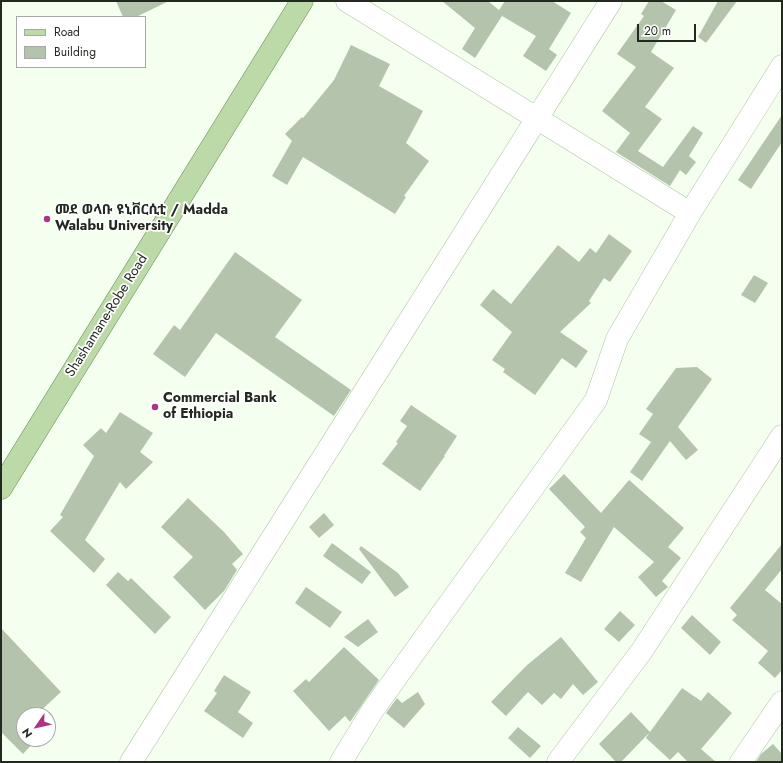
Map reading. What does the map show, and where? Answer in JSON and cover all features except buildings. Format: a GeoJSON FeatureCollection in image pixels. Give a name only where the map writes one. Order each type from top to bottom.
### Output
{"type":"FeatureCollection","features":[{"type":"Feature","properties":{"kind":"main road","name":"Shashamane-Robe Road"},"geometry":{"type":"LineString","coordinates":[[1,488],[302,1]]}},
{"type":"Feature","properties":{"kind":"street"},"geometry":{"type":"LineString","coordinates":[[347,1],[690,213]]}},
{"type":"Feature","properties":{"kind":"street"},"geometry":{"type":"LineString","coordinates":[[131,762],[612,1]]}},
{"type":"Feature","properties":{"kind":"street"},"geometry":{"type":"LineString","coordinates":[[341,762],[372,711],[596,400],[617,339],[690,213],[782,66]]}},
{"type":"Feature","properties":{"kind":"street"},"geometry":{"type":"LineString","coordinates":[[558,762],[641,652],[782,436]]}},
{"type":"Feature","properties":{"kind":"street"},"geometry":{"type":"LineString","coordinates":[[741,762],[782,702]]}},
{"type":"Feature","properties":{"kind":"place","name":"መደ ወላቡ ዩኒቨርሲቲ / Madda Walabu University"},"geometry":{"type":"Point","coordinates":[47,219]}},
{"type":"Feature","properties":{"kind":"place","name":"Commercial Bank of Ethiopia"},"geometry":{"type":"Point","coordinates":[155,407]}}]}
